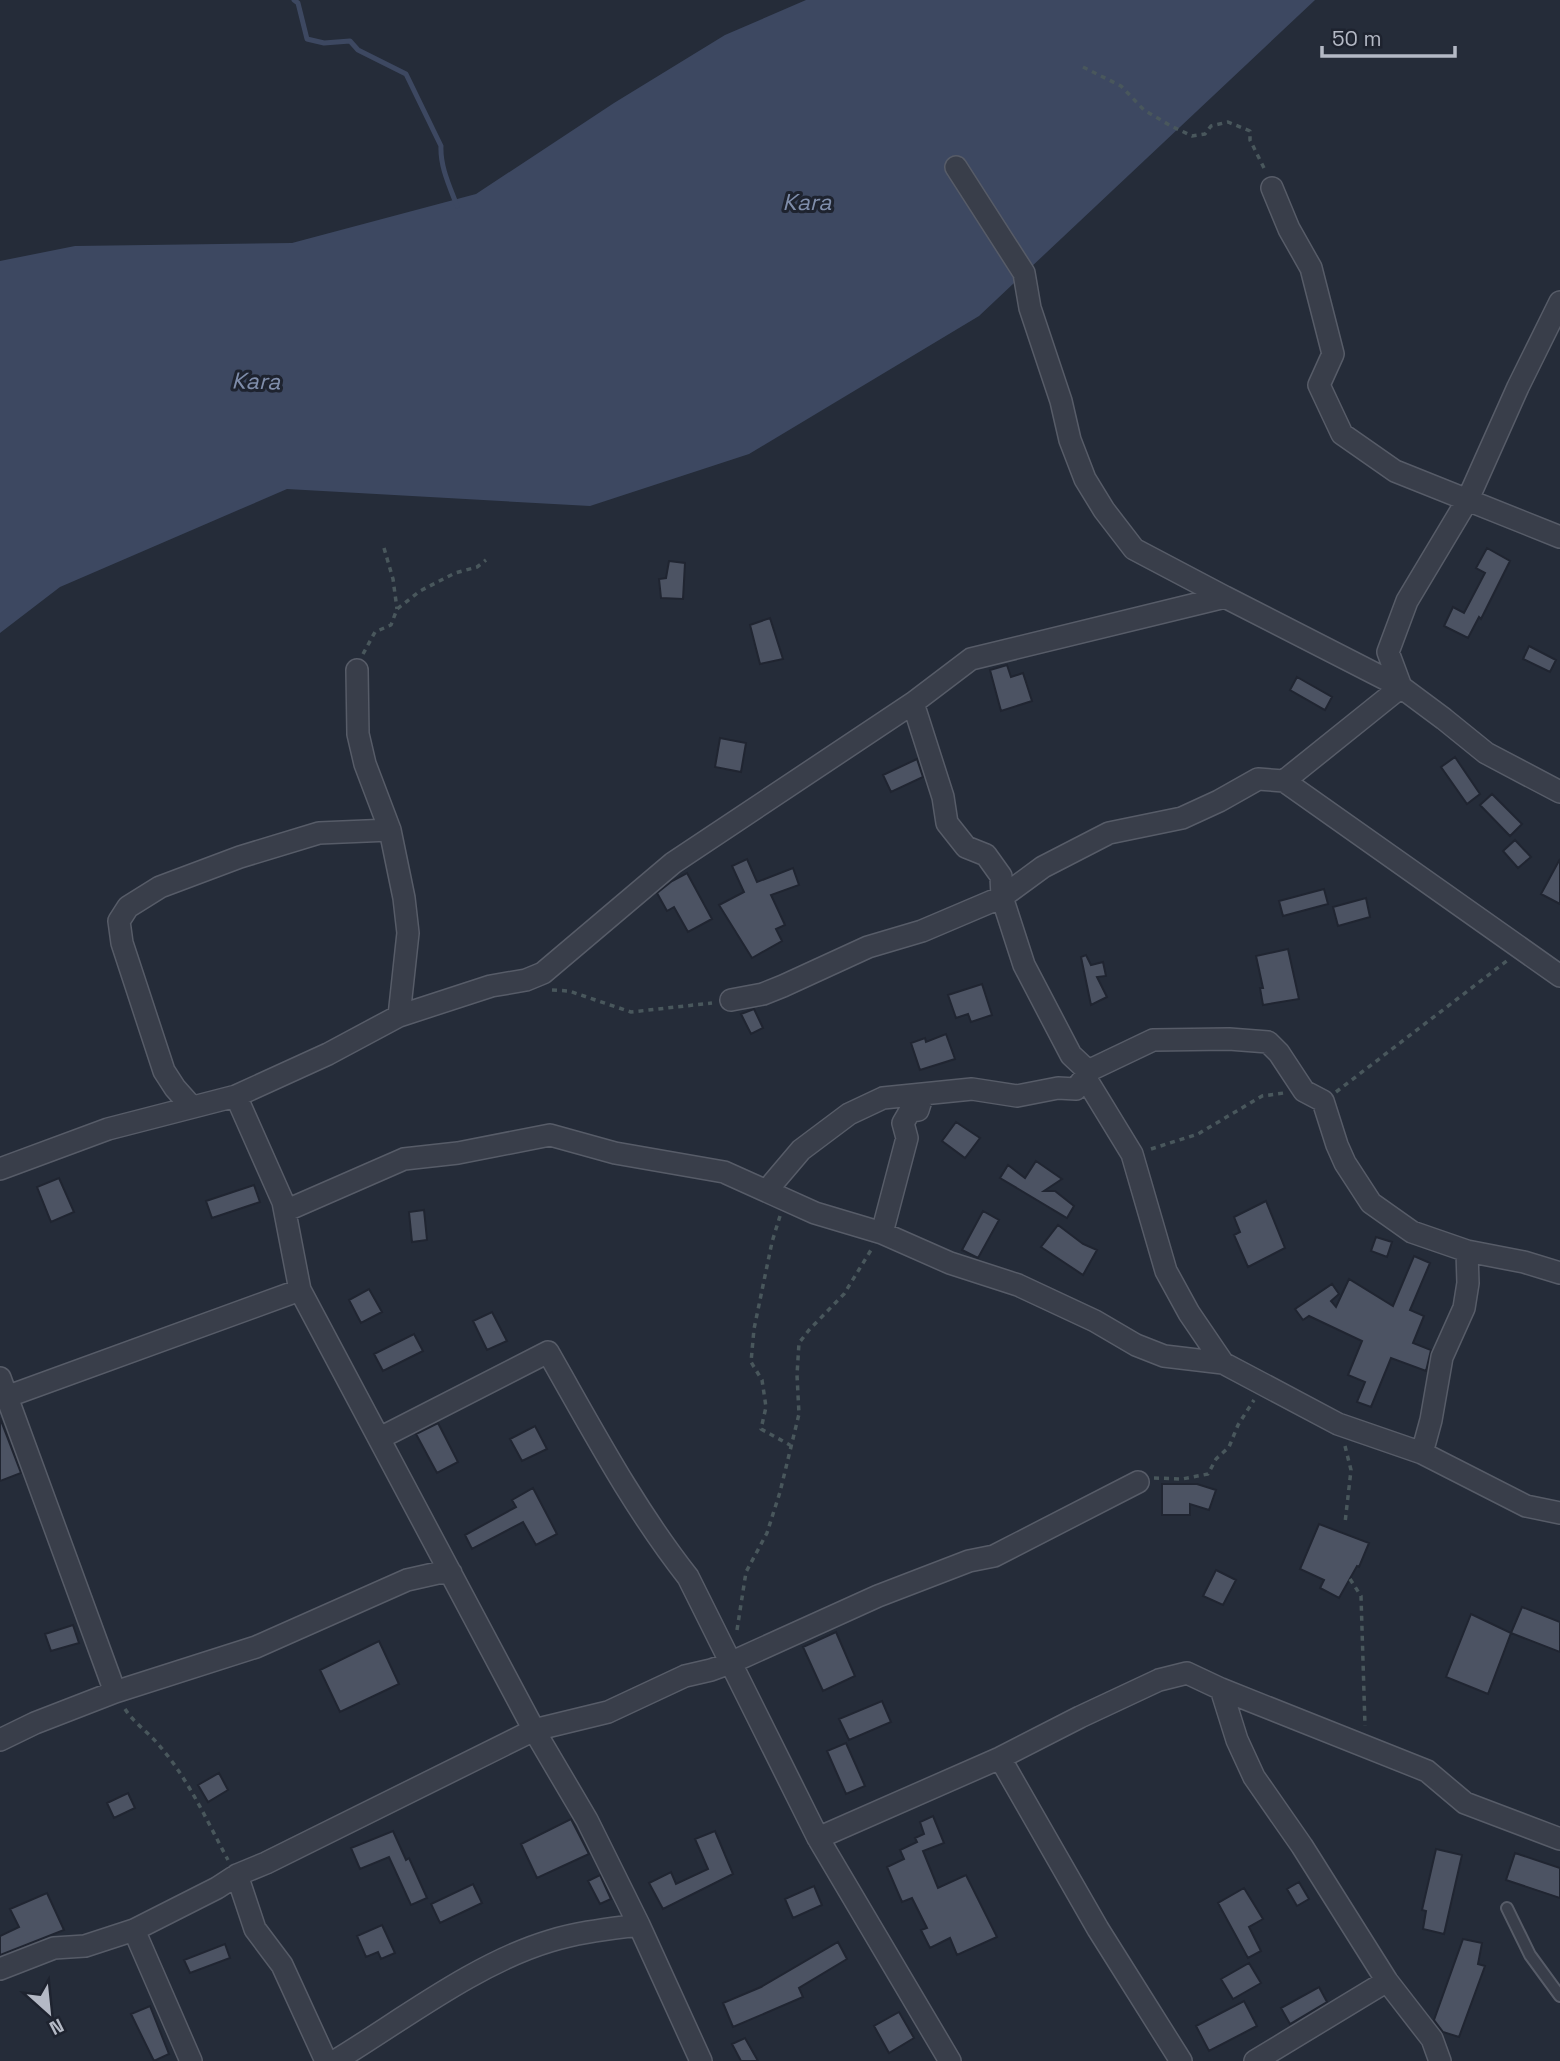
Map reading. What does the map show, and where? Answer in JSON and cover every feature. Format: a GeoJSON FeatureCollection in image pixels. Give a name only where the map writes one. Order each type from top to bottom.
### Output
{"type":"FeatureCollection","features":[{"type":"Feature","properties":{"kind":"street"},"geometry":{"type":"LineString","coordinates":[[956,167],[1024,273],[1030,308],[1061,401],[1070,440],[1085,479],[1104,510],[1134,549],[1401,687],[1486,753],[1560,792]]}},
{"type":"Feature","properties":{"kind":"street"},"geometry":{"type":"LineString","coordinates":[[1272,188],[1289,229],[1311,268],[1333,354],[1319,385],[1342,434],[1395,471],[1560,537]]}},
{"type":"Feature","properties":{"kind":"street"},"geometry":{"type":"LineString","coordinates":[[1401,687],[1388,652],[1407,601],[1468,499],[1560,302]]}},
{"type":"Feature","properties":{"kind":"street"},"geometry":{"type":"LineString","coordinates":[[0,1169],[107,1129],[236,1096],[328,1054],[399,1016],[491,986],[543,973],[673,863],[913,703],[971,659],[1225,597]]}},
{"type":"Feature","properties":{"kind":"street"},"geometry":{"type":"LineString","coordinates":[[357,670],[358,734],[365,764],[390,830],[404,898],[408,933],[399,1016]]}},
{"type":"Feature","properties":{"kind":"street"},"geometry":{"type":"LineString","coordinates":[[1284,781],[1401,687]]}},
{"type":"Feature","properties":{"kind":"street"},"geometry":{"type":"LineString","coordinates":[[913,703],[943,797],[947,823],[966,847],[986,855],[1001,876],[1002,897],[1024,965],[1071,1055],[1087,1074],[1132,1154],[1166,1271],[1189,1313],[1223,1363]]}},
{"type":"Feature","properties":{"kind":"street"},"geometry":{"type":"LineString","coordinates":[[732,1000],[783,986],[868,947],[922,931],[1002,897],[1044,867],[1109,833],[1182,818],[1258,779],[1284,781],[1560,976]]}},
{"type":"Feature","properties":{"kind":"street"},"geometry":{"type":"LineString","coordinates":[[191,1106],[164,1071],[134,982],[122,943],[119,921],[128,907],[160,887],[240,857],[319,833],[390,830]]}},
{"type":"Feature","properties":{"kind":"street"},"geometry":{"type":"LineString","coordinates":[[772,1193],[773,1183],[801,1150],[849,1114],[883,1098],[972,1089],[1017,1096],[1058,1088],[1076,1089],[1087,1074],[1153,1040],[1229,1039],[1268,1042],[1279,1053],[1304,1091],[1323,1101],[1341,1154],[1371,1203],[1412,1232],[1466,1251],[1524,1262],[1560,1273]]}},
{"type":"Feature","properties":{"kind":"street"},"geometry":{"type":"LineString","coordinates":[[882,1233],[906,1138],[903,1123],[911,1111],[918,1111],[923,1094]]}},
{"type":"Feature","properties":{"kind":"street"},"geometry":{"type":"LineString","coordinates":[[236,1096],[285,1211],[300,1290],[534,1730],[587,1820],[639,1925],[701,2061]]}},
{"type":"Feature","properties":{"kind":"street"},"geometry":{"type":"LineString","coordinates":[[285,1211],[404,1159],[458,1153],[550,1135],[615,1153],[724,1172],[816,1213],[882,1233],[950,1263],[1018,1285],[1096,1321],[1136,1345],[1164,1356],[1223,1363],[1339,1424],[1422,1453],[1526,1506],[1560,1513]]}},
{"type":"Feature","properties":{"kind":"street"},"geometry":{"type":"LineString","coordinates":[[1422,1453],[1442,1357],[1465,1308],[1468,1283],[1466,1251]]}},
{"type":"Feature","properties":{"kind":"street"},"geometry":{"type":"LineString","coordinates":[[114,1692],[3,1387],[300,1290]]}},
{"type":"Feature","properties":{"kind":"street"},"geometry":{"type":"LineString","coordinates":[[380,1438],[548,1352],[627,1492],[688,1577],[818,1838],[950,2061]]}},
{"type":"Feature","properties":{"kind":"street"},"geometry":{"type":"LineString","coordinates":[[0,1969],[54,1948],[85,1947],[134,1930],[237,1875],[534,1730],[608,1712],[685,1676],[730,1663],[878,1596],[970,1561],[994,1556],[1138,1482]]}},
{"type":"Feature","properties":{"kind":"street"},"geometry":{"type":"LineString","coordinates":[[0,1740],[34,1723],[114,1692],[256,1647],[407,1580],[451,1573]]}},
{"type":"Feature","properties":{"kind":"street"},"geometry":{"type":"LineString","coordinates":[[818,1838],[1000,1758],[1158,1680],[1187,1673],[1427,1771],[1465,1802],[1560,1839]]}},
{"type":"Feature","properties":{"kind":"street"},"geometry":{"type":"LineString","coordinates":[[1221,1689],[1237,1740],[1254,1777],[1302,1846],[1387,1981],[1432,2039],[1440,2061]]}},
{"type":"Feature","properties":{"kind":"street"},"geometry":{"type":"LineString","coordinates":[[1000,1758],[1098,1929],[1181,2061]]}},
{"type":"Feature","properties":{"kind":"street"},"geometry":{"type":"LineString","coordinates":[[237,1875],[255,1928],[282,1965],[326,2061]]}},
{"type":"Feature","properties":{"kind":"street"},"geometry":{"type":"LineString","coordinates":[[335,2061],[396,2024],[419,2006],[495,1964],[547,1942],[588,1931],[639,1925]]}},
{"type":"Feature","properties":{"kind":"street"},"geometry":{"type":"LineString","coordinates":[[134,1930],[191,2061]]}},
{"type":"Feature","properties":{"kind":"street"},"geometry":{"type":"LineString","coordinates":[[1255,2061],[1387,1981]]}},
{"type":"Feature","properties":{"kind":"lane"},"geometry":{"type":"LineString","coordinates":[[1507,1908],[1530,1955],[1560,1996]]}},
{"type":"Feature","properties":{"kind":"path"},"geometry":{"type":"LineString","coordinates":[[1083,67],[1121,86],[1144,110],[1192,136],[1205,134],[1211,126],[1228,122],[1250,131],[1250,140],[1272,188]]}},
{"type":"Feature","properties":{"kind":"path"},"geometry":{"type":"LineString","coordinates":[[384,548],[393,579],[397,610]]}},
{"type":"Feature","properties":{"kind":"path"},"geometry":{"type":"LineString","coordinates":[[357,670],[374,632],[391,625],[397,610],[420,591],[455,573],[477,567],[486,560]]}},
{"type":"Feature","properties":{"kind":"path"},"geometry":{"type":"LineString","coordinates":[[1323,1101],[1521,950]]}},
{"type":"Feature","properties":{"kind":"path"},"geometry":{"type":"LineString","coordinates":[[543,989],[569,991],[631,1012],[732,1000]]}},
{"type":"Feature","properties":{"kind":"path"},"geometry":{"type":"LineString","coordinates":[[1132,1154],[1198,1134],[1262,1096],[1304,1091]]}},
{"type":"Feature","properties":{"kind":"path"},"geometry":{"type":"LineString","coordinates":[[772,1193],[782,1211],[772,1242],[754,1328],[751,1362],[762,1380],[766,1407],[761,1429],[790,1445]]}},
{"type":"Feature","properties":{"kind":"path"},"geometry":{"type":"LineString","coordinates":[[730,1663],[737,1637],[746,1572],[767,1533],[799,1414],[799,1343],[844,1294],[882,1233]]}},
{"type":"Feature","properties":{"kind":"path"},"geometry":{"type":"LineString","coordinates":[[1138,1482],[1157,1477],[1182,1479],[1208,1474],[1216,1460],[1229,1447],[1238,1425],[1265,1384]]}},
{"type":"Feature","properties":{"kind":"path"},"geometry":{"type":"LineString","coordinates":[[1339,1424],[1351,1470],[1345,1523]]}},
{"type":"Feature","properties":{"kind":"path"},"geometry":{"type":"LineString","coordinates":[[1350,1579],[1361,1596],[1365,1734],[1375,1749]]}},
{"type":"Feature","properties":{"kind":"path"},"geometry":{"type":"LineString","coordinates":[[114,1692],[129,1715],[157,1743],[184,1780],[237,1875]]}},
{"type":"Feature","properties":{"kind":"water","name":"Kara"},"geometry":{"type":"Polygon","coordinates":[[[806,0],[1315,0],[979,316],[749,454],[590,506],[287,489],[60,587],[0,633],[0,261],[75,246],[292,243],[476,194],[614,103],[725,35],[806,0]]]}},
{"type":"Feature","properties":{"kind":"building"},"geometry":{"type":"Polygon","coordinates":[[[1487,548],[1510,561],[1481,619],[1479,617],[1468,638],[1444,626],[1453,607],[1464,613],[1485,573],[1476,568],[1487,548]]]}},
{"type":"Feature","properties":{"kind":"building"},"geometry":{"type":"Polygon","coordinates":[[[669,561],[685,563],[683,599],[661,598],[659,579],[666,578],[669,561]]]}},
{"type":"Feature","properties":{"kind":"building"},"geometry":{"type":"Polygon","coordinates":[[[770,618],[783,659],[760,664],[750,625],[770,618]]]}},
{"type":"Feature","properties":{"kind":"building"},"geometry":{"type":"Polygon","coordinates":[[[1529,646],[1556,660],[1550,672],[1523,659],[1529,646]]]}},
{"type":"Feature","properties":{"kind":"building"},"geometry":{"type":"Polygon","coordinates":[[[1007,665],[1011,677],[1023,673],[1032,701],[1001,711],[990,670],[1007,665]]]}},
{"type":"Feature","properties":{"kind":"building"},"geometry":{"type":"Polygon","coordinates":[[[1297,677],[1332,697],[1325,710],[1290,690],[1297,677]]]}},
{"type":"Feature","properties":{"kind":"building"},"geometry":{"type":"Polygon","coordinates":[[[720,738],[746,743],[741,772],[715,767],[720,738]]]}},
{"type":"Feature","properties":{"kind":"building"},"geometry":{"type":"Polygon","coordinates":[[[1455,757],[1480,794],[1467,804],[1441,767],[1455,757]]]}},
{"type":"Feature","properties":{"kind":"building"},"geometry":{"type":"Polygon","coordinates":[[[917,759],[923,777],[891,792],[883,775],[917,759]]]}},
{"type":"Feature","properties":{"kind":"building"},"geometry":{"type":"Polygon","coordinates":[[[1492,794],[1522,824],[1510,836],[1480,805],[1492,794]]]}},
{"type":"Feature","properties":{"kind":"building"},"geometry":{"type":"Polygon","coordinates":[[[1515,840],[1531,857],[1518,868],[1503,851],[1515,840]]]}},
{"type":"Feature","properties":{"kind":"building"},"geometry":{"type":"Polygon","coordinates":[[[747,859],[757,882],[793,868],[799,885],[771,895],[785,925],[776,929],[782,941],[752,958],[719,905],[744,892],[732,866],[747,859]]]}},
{"type":"Feature","properties":{"kind":"building"},"geometry":{"type":"Polygon","coordinates":[[[1560,859],[1560,904],[1541,894],[1560,859]]]}},
{"type":"Feature","properties":{"kind":"building"},"geometry":{"type":"Polygon","coordinates":[[[687,873],[712,919],[688,932],[674,907],[667,911],[657,893],[687,873]]]}},
{"type":"Feature","properties":{"kind":"building"},"geometry":{"type":"Polygon","coordinates":[[[1324,889],[1328,904],[1283,916],[1279,901],[1324,889]]]}},
{"type":"Feature","properties":{"kind":"building"},"geometry":{"type":"Polygon","coordinates":[[[1366,898],[1370,917],[1338,926],[1333,907],[1366,898]]]}},
{"type":"Feature","properties":{"kind":"building"},"geometry":{"type":"Polygon","coordinates":[[[1288,949],[1299,999],[1263,1005],[1260,988],[1263,988],[1256,956],[1288,949]]]}},
{"type":"Feature","properties":{"kind":"building"},"geometry":{"type":"Polygon","coordinates":[[[1086,955],[1091,965],[1103,962],[1106,976],[1097,977],[1107,997],[1091,1005],[1081,957],[1086,955]]]}},
{"type":"Feature","properties":{"kind":"building"},"geometry":{"type":"Polygon","coordinates":[[[982,984],[992,1015],[971,1022],[968,1014],[956,1018],[948,995],[982,984]]]}},
{"type":"Feature","properties":{"kind":"building"},"geometry":{"type":"Polygon","coordinates":[[[754,1009],[763,1028],[751,1034],[741,1014],[754,1009]]]}},
{"type":"Feature","properties":{"kind":"building"},"geometry":{"type":"Polygon","coordinates":[[[946,1034],[955,1059],[920,1070],[911,1043],[925,1038],[926,1042],[946,1034]]]}},
{"type":"Feature","properties":{"kind":"building"},"geometry":{"type":"Polygon","coordinates":[[[956,1122],[980,1138],[965,1158],[942,1141],[956,1122]]]}},
{"type":"Feature","properties":{"kind":"building"},"geometry":{"type":"Polygon","coordinates":[[[1036,1161],[1062,1179],[1044,1191],[1055,1191],[1074,1206],[1067,1218],[1000,1178],[1008,1165],[1025,1178],[1036,1161]]]}},
{"type":"Feature","properties":{"kind":"building"},"geometry":{"type":"Polygon","coordinates":[[[59,1178],[74,1212],[51,1222],[37,1187],[59,1178]]]}},
{"type":"Feature","properties":{"kind":"building"},"geometry":{"type":"Polygon","coordinates":[[[254,1185],[260,1202],[212,1218],[206,1201],[254,1185]]]}},
{"type":"Feature","properties":{"kind":"building"},"geometry":{"type":"Polygon","coordinates":[[[1266,1201],[1285,1248],[1248,1267],[1234,1235],[1240,1232],[1234,1217],[1266,1201]]]}},
{"type":"Feature","properties":{"kind":"building"},"geometry":{"type":"Polygon","coordinates":[[[424,1210],[427,1240],[412,1242],[409,1212],[424,1210]]]}},
{"type":"Feature","properties":{"kind":"building"},"geometry":{"type":"Polygon","coordinates":[[[983,1211],[999,1220],[978,1258],[962,1250],[983,1211]]]}},
{"type":"Feature","properties":{"kind":"building"},"geometry":{"type":"Polygon","coordinates":[[[1058,1225],[1083,1244],[1097,1250],[1083,1275],[1041,1247],[1058,1225]]]}},
{"type":"Feature","properties":{"kind":"building"},"geometry":{"type":"Polygon","coordinates":[[[1376,1237],[1392,1242],[1387,1257],[1371,1251],[1376,1237]]]}},
{"type":"Feature","properties":{"kind":"building"},"geometry":{"type":"Polygon","coordinates":[[[1414,1256],[1430,1263],[1410,1310],[1424,1316],[1413,1343],[1431,1350],[1426,1371],[1391,1358],[1371,1407],[1357,1402],[1365,1382],[1348,1375],[1362,1341],[1309,1316],[1303,1320],[1295,1309],[1332,1284],[1339,1294],[1331,1301],[1336,1307],[1349,1279],[1393,1306],[1414,1256]]]}},
{"type":"Feature","properties":{"kind":"building"},"geometry":{"type":"Polygon","coordinates":[[[369,1289],[382,1312],[361,1323],[349,1300],[369,1289]]]}},
{"type":"Feature","properties":{"kind":"building"},"geometry":{"type":"Polygon","coordinates":[[[492,1312],[507,1341],[487,1350],[473,1321],[492,1312]]]}},
{"type":"Feature","properties":{"kind":"building"},"geometry":{"type":"Polygon","coordinates":[[[414,1334],[423,1351],[383,1371],[374,1354],[414,1334]]]}},
{"type":"Feature","properties":{"kind":"building"},"geometry":{"type":"Polygon","coordinates":[[[0,1418],[21,1473],[0,1481],[0,1418]]]}},
{"type":"Feature","properties":{"kind":"building"},"geometry":{"type":"Polygon","coordinates":[[[438,1423],[458,1462],[437,1473],[416,1434],[438,1423]]]}},
{"type":"Feature","properties":{"kind":"building"},"geometry":{"type":"Polygon","coordinates":[[[535,1426],[547,1449],[522,1461],[510,1439],[535,1426]]]}},
{"type":"Feature","properties":{"kind":"building"},"geometry":{"type":"Polygon","coordinates":[[[1162,1484],[1197,1484],[1216,1490],[1209,1510],[1190,1504],[1190,1515],[1162,1515],[1162,1484]]]}},
{"type":"Feature","properties":{"kind":"building"},"geometry":{"type":"Polygon","coordinates":[[[533,1488],[557,1534],[536,1545],[523,1522],[472,1549],[465,1535],[516,1507],[512,1500],[533,1488]]]}},
{"type":"Feature","properties":{"kind":"building"},"geometry":{"type":"Polygon","coordinates":[[[1319,1524],[1369,1543],[1359,1567],[1357,1566],[1339,1598],[1320,1588],[1324,1580],[1300,1569],[1319,1524]]]}},
{"type":"Feature","properties":{"kind":"building"},"geometry":{"type":"Polygon","coordinates":[[[1216,1570],[1236,1580],[1223,1605],[1203,1596],[1216,1570]]]}},
{"type":"Feature","properties":{"kind":"building"},"geometry":{"type":"Polygon","coordinates":[[[1522,1607],[1560,1622],[1560,1652],[1511,1633],[1522,1607]]]}},
{"type":"Feature","properties":{"kind":"building"},"geometry":{"type":"Polygon","coordinates":[[[1471,1614],[1511,1633],[1488,1694],[1446,1677],[1471,1614]]]}},
{"type":"Feature","properties":{"kind":"building"},"geometry":{"type":"Polygon","coordinates":[[[73,1625],[79,1643],[51,1651],[45,1634],[73,1625]]]}},
{"type":"Feature","properties":{"kind":"building"},"geometry":{"type":"Polygon","coordinates":[[[836,1632],[855,1676],[823,1691],[803,1647],[836,1632]]]}},
{"type":"Feature","properties":{"kind":"building"},"geometry":{"type":"Polygon","coordinates":[[[379,1641],[399,1684],[340,1712],[320,1670],[379,1641]]]}},
{"type":"Feature","properties":{"kind":"building"},"geometry":{"type":"Polygon","coordinates":[[[882,1701],[891,1722],[849,1740],[839,1719],[882,1701]]]}},
{"type":"Feature","properties":{"kind":"building"},"geometry":{"type":"Polygon","coordinates":[[[846,1743],[865,1786],[846,1794],[827,1751],[846,1743]]]}},
{"type":"Feature","properties":{"kind":"building"},"geometry":{"type":"Polygon","coordinates":[[[219,1773],[228,1790],[208,1802],[198,1785],[219,1773]]]}},
{"type":"Feature","properties":{"kind":"building"},"geometry":{"type":"Polygon","coordinates":[[[128,1793],[135,1808],[114,1818],[107,1803],[128,1793]]]}},
{"type":"Feature","properties":{"kind":"building"},"geometry":{"type":"Polygon","coordinates":[[[933,1816],[944,1843],[923,1851],[938,1888],[966,1875],[997,1937],[957,1955],[950,1938],[930,1948],[921,1930],[927,1928],[912,1898],[902,1902],[887,1867],[904,1859],[900,1850],[917,1842],[915,1838],[924,1834],[920,1822],[933,1816]]]}},
{"type":"Feature","properties":{"kind":"building"},"geometry":{"type":"Polygon","coordinates":[[[571,1819],[589,1854],[537,1878],[521,1844],[571,1819]]]}},
{"type":"Feature","properties":{"kind":"building"},"geometry":{"type":"Polygon","coordinates":[[[393,1831],[427,1898],[411,1905],[389,1857],[360,1869],[351,1848],[393,1831]]]}},
{"type":"Feature","properties":{"kind":"building"},"geometry":{"type":"Polygon","coordinates":[[[715,1831],[733,1874],[663,1909],[649,1883],[671,1872],[676,1884],[708,1869],[695,1839],[715,1831]]]}},
{"type":"Feature","properties":{"kind":"building"},"geometry":{"type":"Polygon","coordinates":[[[1436,1849],[1462,1855],[1444,1934],[1423,1929],[1426,1911],[1422,1910],[1436,1849]]]}},
{"type":"Feature","properties":{"kind":"building"},"geometry":{"type":"Polygon","coordinates":[[[1515,1853],[1560,1868],[1560,1898],[1506,1880],[1515,1853]]]}},
{"type":"Feature","properties":{"kind":"building"},"geometry":{"type":"Polygon","coordinates":[[[600,1875],[611,1899],[600,1904],[588,1881],[600,1875]]]}},
{"type":"Feature","properties":{"kind":"building"},"geometry":{"type":"Polygon","coordinates":[[[1299,1882],[1309,1899],[1297,1906],[1287,1889],[1299,1882]]]}},
{"type":"Feature","properties":{"kind":"building"},"geometry":{"type":"Polygon","coordinates":[[[473,1884],[482,1903],[440,1923],[431,1904],[473,1884]]]}},
{"type":"Feature","properties":{"kind":"building"},"geometry":{"type":"Polygon","coordinates":[[[814,1886],[822,1905],[793,1918],[785,1899],[814,1886]]]}},
{"type":"Feature","properties":{"kind":"building"},"geometry":{"type":"Polygon","coordinates":[[[1244,1888],[1263,1919],[1249,1927],[1261,1951],[1248,1958],[1218,1903],[1244,1888]]]}},
{"type":"Feature","properties":{"kind":"building"},"geometry":{"type":"Polygon","coordinates":[[[47,1893],[64,1930],[0,1955],[0,1936],[19,1927],[10,1909],[47,1893]]]}},
{"type":"Feature","properties":{"kind":"building"},"geometry":{"type":"Polygon","coordinates":[[[382,1925],[395,1953],[381,1959],[378,1952],[366,1957],[357,1936],[382,1925]]]}},
{"type":"Feature","properties":{"kind":"building"},"geometry":{"type":"Polygon","coordinates":[[[1463,1939],[1482,1943],[1478,1964],[1485,1966],[1459,2037],[1443,2032],[1434,2020],[1463,1939]]]}},
{"type":"Feature","properties":{"kind":"building"},"geometry":{"type":"Polygon","coordinates":[[[838,1942],[847,1959],[799,1988],[803,1997],[733,2027],[723,2003],[761,1987],[838,1942]]]}},
{"type":"Feature","properties":{"kind":"building"},"geometry":{"type":"Polygon","coordinates":[[[225,1944],[230,1958],[190,1973],[184,1960],[225,1944]]]}},
{"type":"Feature","properties":{"kind":"building"},"geometry":{"type":"Polygon","coordinates":[[[1249,1963],[1261,1983],[1233,1999],[1221,1979],[1249,1963]]]}},
{"type":"Feature","properties":{"kind":"building"},"geometry":{"type":"Polygon","coordinates":[[[1319,1987],[1327,2002],[1290,2024],[1281,2008],[1319,1987]]]}},
{"type":"Feature","properties":{"kind":"building"},"geometry":{"type":"Polygon","coordinates":[[[1244,2001],[1257,2026],[1209,2051],[1196,2026],[1244,2001]]]}},
{"type":"Feature","properties":{"kind":"building"},"geometry":{"type":"Polygon","coordinates":[[[150,2006],[169,2054],[154,2061],[131,2014],[150,2006]]]}},
{"type":"Feature","properties":{"kind":"building"},"geometry":{"type":"Polygon","coordinates":[[[899,2012],[914,2038],[889,2053],[874,2026],[899,2012]]]}},
{"type":"Feature","properties":{"kind":"building"},"geometry":{"type":"Polygon","coordinates":[[[745,2038],[758,2061],[741,2061],[732,2044],[745,2038]]]}},
{"type":"Feature","properties":{"kind":"waterway"},"geometry":{"type":"LineString","coordinates":[[294,0],[298,3],[307,39],[324,43],[350,41],[358,50],[406,74],[441,146],[444,169],[457,206]]}}]}
